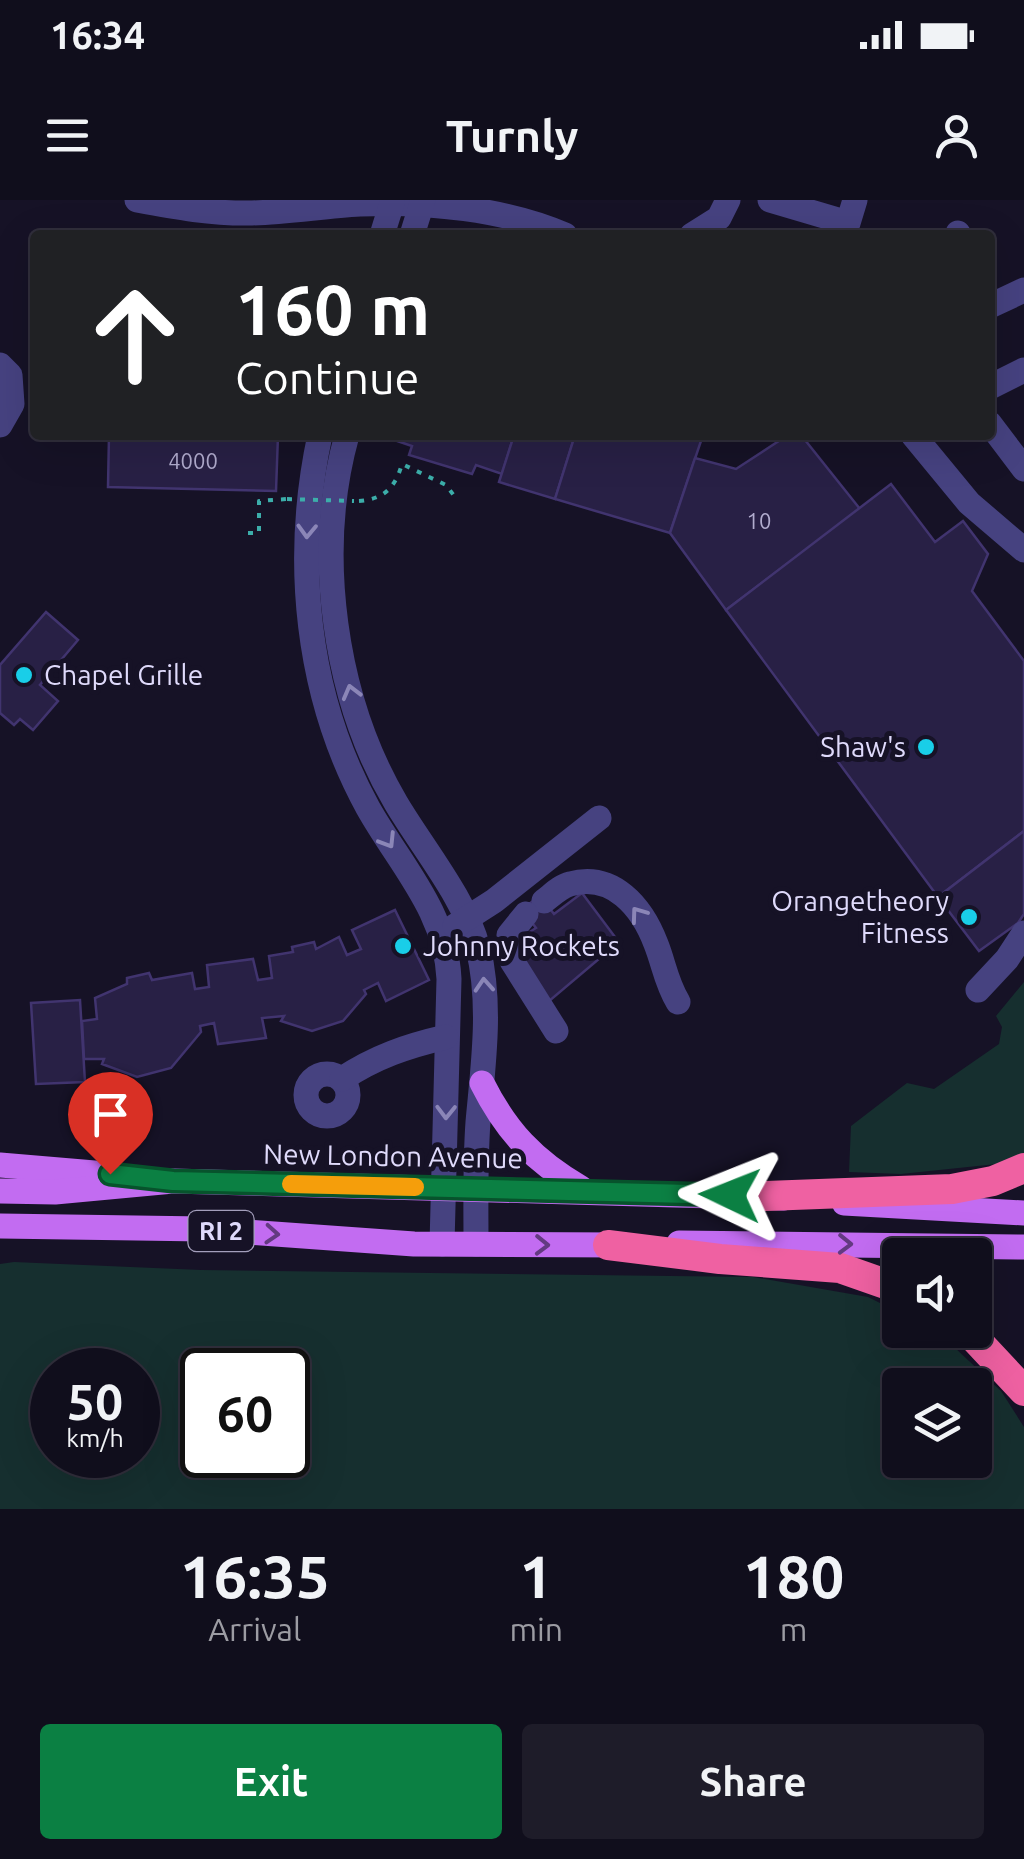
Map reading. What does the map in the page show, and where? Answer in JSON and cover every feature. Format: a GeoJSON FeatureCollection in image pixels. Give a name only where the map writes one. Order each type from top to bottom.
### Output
{"type":"FeatureCollection","features":[{"type":"Feature","properties":{"kind":"highway"},"geometry":{"type":"LineString","coordinates":[[766,1196],[952,1189],[992,1181],[1024,1168]]}},
{"type":"Feature","properties":{"kind":"highway"},"geometry":{"type":"LineString","coordinates":[[608,1246],[840,1268],[882,1282]]}},
{"type":"Feature","properties":{"kind":"highway"},"geometry":{"type":"LineString","coordinates":[[985,1348],[1024,1391]]}},
{"type":"Feature","properties":{"kind":"main road"},"geometry":{"type":"LineString","coordinates":[[482,1082],[503,1123],[522,1147],[559,1176],[585,1190]]}},
{"type":"Feature","properties":{"kind":"main road"},"geometry":{"type":"LineString","coordinates":[[0,1165],[173,1181]]}},
{"type":"Feature","properties":{"kind":"main road","name":"New London Avenue"},"geometry":{"type":"LineString","coordinates":[[0,1191],[55,1192],[173,1181],[766,1196],[890,1208],[1024,1213]]}},
{"type":"Feature","properties":{"kind":"main road","name":"RI 2"},"geometry":{"type":"LineString","coordinates":[[0,1226],[204,1229],[442,1244],[608,1246],[738,1242],[1024,1247]]}},
{"type":"Feature","properties":{"kind":"street"},"geometry":{"type":"LineString","coordinates":[[137,200],[192,209],[423,202],[521,218],[552,230]]}},
{"type":"Feature","properties":{"kind":"street"},"geometry":{"type":"LineString","coordinates":[[700,230],[719,218],[728,200]]}},
{"type":"Feature","properties":{"kind":"street"},"geometry":{"type":"LineString","coordinates":[[770,200],[848,223],[855,200]]}},
{"type":"Feature","properties":{"kind":"street"},"geometry":{"type":"LineString","coordinates":[[414,230],[423,202]]}},
{"type":"Feature","properties":{"kind":"street"},"geometry":{"type":"LineString","coordinates":[[384,230],[392,204]]}},
{"type":"Feature","properties":{"kind":"street"},"geometry":{"type":"LineString","coordinates":[[995,299],[1024,290]]}},
{"type":"Feature","properties":{"kind":"street"},"geometry":{"type":"LineString","coordinates":[[0,365],[10,375],[12,404],[0,425]]}},
{"type":"Feature","properties":{"kind":"street"},"geometry":{"type":"LineString","coordinates":[[995,384],[1024,370]]}},
{"type":"Feature","properties":{"kind":"street"},"geometry":{"type":"LineString","coordinates":[[995,431],[1024,469]]}},
{"type":"Feature","properties":{"kind":"street"},"geometry":{"type":"LineString","coordinates":[[319,440],[308,501],[306,573],[313,643],[325,699],[359,790],[443,934],[449,979],[442,1244]]}},
{"type":"Feature","properties":{"kind":"street"},"geometry":{"type":"LineString","coordinates":[[346,440],[333,541],[344,668],[361,727],[388,788],[467,918],[484,982],[476,1244]]}},
{"type":"Feature","properties":{"kind":"street"},"geometry":{"type":"LineString","coordinates":[[917,440],[969,503],[1024,550]]}},
{"type":"Feature","properties":{"kind":"street"},"geometry":{"type":"LineString","coordinates":[[443,934],[599,818]]}},
{"type":"Feature","properties":{"kind":"street"},"geometry":{"type":"LineString","coordinates":[[556,1031],[512,961],[509,935],[535,908],[567,884],[588,882],[617,887],[642,914],[657,944],[664,979],[678,1002]]}},
{"type":"Feature","properties":{"kind":"street"},"geometry":{"type":"LineString","coordinates":[[978,990],[1007,959],[1024,933]]}},
{"type":"Feature","properties":{"kind":"street"},"geometry":{"type":"LineString","coordinates":[[342,1080],[368,1062],[402,1047],[446,1036]]}},
{"type":"Feature","properties":{"kind":"path"},"geometry":{"type":"LineString","coordinates":[[248,533],[259,533],[259,501],[377,498],[388,492],[402,464],[446,486],[454,497]]}},
{"type":"Feature","properties":{"kind":"green space"},"geometry":{"type":"Polygon","coordinates":[[[1024,982],[1024,1161],[901,1174],[849,1172],[851,1126],[907,1083],[934,1089],[999,1044],[1002,1027],[996,1016],[1024,982]]]}},
{"type":"Feature","properties":{"kind":"green space"},"geometry":{"type":"Polygon","coordinates":[[[14,1262],[201,1270],[753,1277],[868,1297],[882,1304],[882,1348],[955,1348],[976,1368],[882,1368],[882,1478],[992,1478],[992,1383],[1024,1427],[1024,1509],[0,1509],[0,1264],[14,1262]]]}},
{"type":"Feature","properties":{"kind":"building"},"geometry":{"type":"Polygon","coordinates":[[[109,440],[278,440],[276,491],[108,487],[109,440]]]}},
{"type":"Feature","properties":{"kind":"building"},"geometry":{"type":"Polygon","coordinates":[[[512,440],[502,474],[476,465],[472,474],[409,455],[412,446],[397,441],[512,440]]]}},
{"type":"Feature","properties":{"kind":"building"},"geometry":{"type":"Polygon","coordinates":[[[512,440],[573,440],[555,499],[499,482],[512,440]]]}},
{"type":"Feature","properties":{"kind":"building"},"geometry":{"type":"Polygon","coordinates":[[[573,440],[701,440],[670,533],[555,499],[573,440]]]}},
{"type":"Feature","properties":{"kind":"building"},"geometry":{"type":"Polygon","coordinates":[[[780,440],[805,440],[860,509],[726,610],[670,533],[695,458],[736,469],[780,440]]]}},
{"type":"Feature","properties":{"kind":"building","name":"Shaw's"},"geometry":{"type":"Polygon","coordinates":[[[891,484],[935,542],[963,521],[988,554],[972,591],[1024,661],[1024,831],[938,897],[726,610],[891,484]]]}},
{"type":"Feature","properties":{"kind":"building","name":"Chapel Grille"},"geometry":{"type":"Polygon","coordinates":[[[46,612],[78,640],[40,685],[58,701],[33,730],[20,719],[14,725],[0,713],[0,665],[46,612]]]}},
{"type":"Feature","properties":{"kind":"building"},"geometry":{"type":"Polygon","coordinates":[[[1024,831],[1024,914],[1018,923],[979,951],[938,897],[1024,831]]]}},
{"type":"Feature","properties":{"kind":"building"},"geometry":{"type":"Polygon","coordinates":[[[582,893],[615,937],[596,952],[600,958],[548,1002],[507,946],[536,928],[522,909],[540,896],[554,914],[582,893]]]}},
{"type":"Feature","properties":{"kind":"building"},"geometry":{"type":"Polygon","coordinates":[[[395,910],[429,980],[386,1001],[378,983],[364,990],[366,994],[343,1021],[312,1031],[281,1021],[284,1016],[262,1018],[266,1038],[218,1044],[214,1023],[200,1026],[201,1032],[171,1068],[137,1077],[102,1064],[104,1059],[84,1059],[82,1021],[97,1019],[95,998],[127,984],[127,978],[149,973],[152,980],[192,973],[195,989],[209,987],[207,965],[253,959],[258,980],[272,978],[269,956],[293,952],[292,947],[314,942],[316,949],[339,937],[347,955],[361,949],[352,930],[395,910]]]}},
{"type":"Feature","properties":{"kind":"building"},"geometry":{"type":"Polygon","coordinates":[[[80,1000],[85,1082],[36,1084],[31,1003],[80,1000]]]}},
{"type":"Feature","properties":{"kind":"slow traffic"},"geometry":{"type":"LineString","coordinates":[[291,1184],[415,1187]]}},
{"type":"Feature","properties":{"kind":"place","name":"Chapel Grille"},"geometry":{"type":"Point","coordinates":[24,675]}},
{"type":"Feature","properties":{"kind":"place","name":"Shaw's"},"geometry":{"type":"Point","coordinates":[926,747]}},
{"type":"Feature","properties":{"kind":"place","name":"Orangetheory Fitness"},"geometry":{"type":"Point","coordinates":[969,917]}},
{"type":"Feature","properties":{"kind":"place","name":"Johnny Rockets"},"geometry":{"type":"Point","coordinates":[403,946]}},
{"type":"Feature","properties":{"kind":"route"},"geometry":{"type":"LineString","coordinates":[[110,1174],[173,1181],[730,1195]]}}]}
